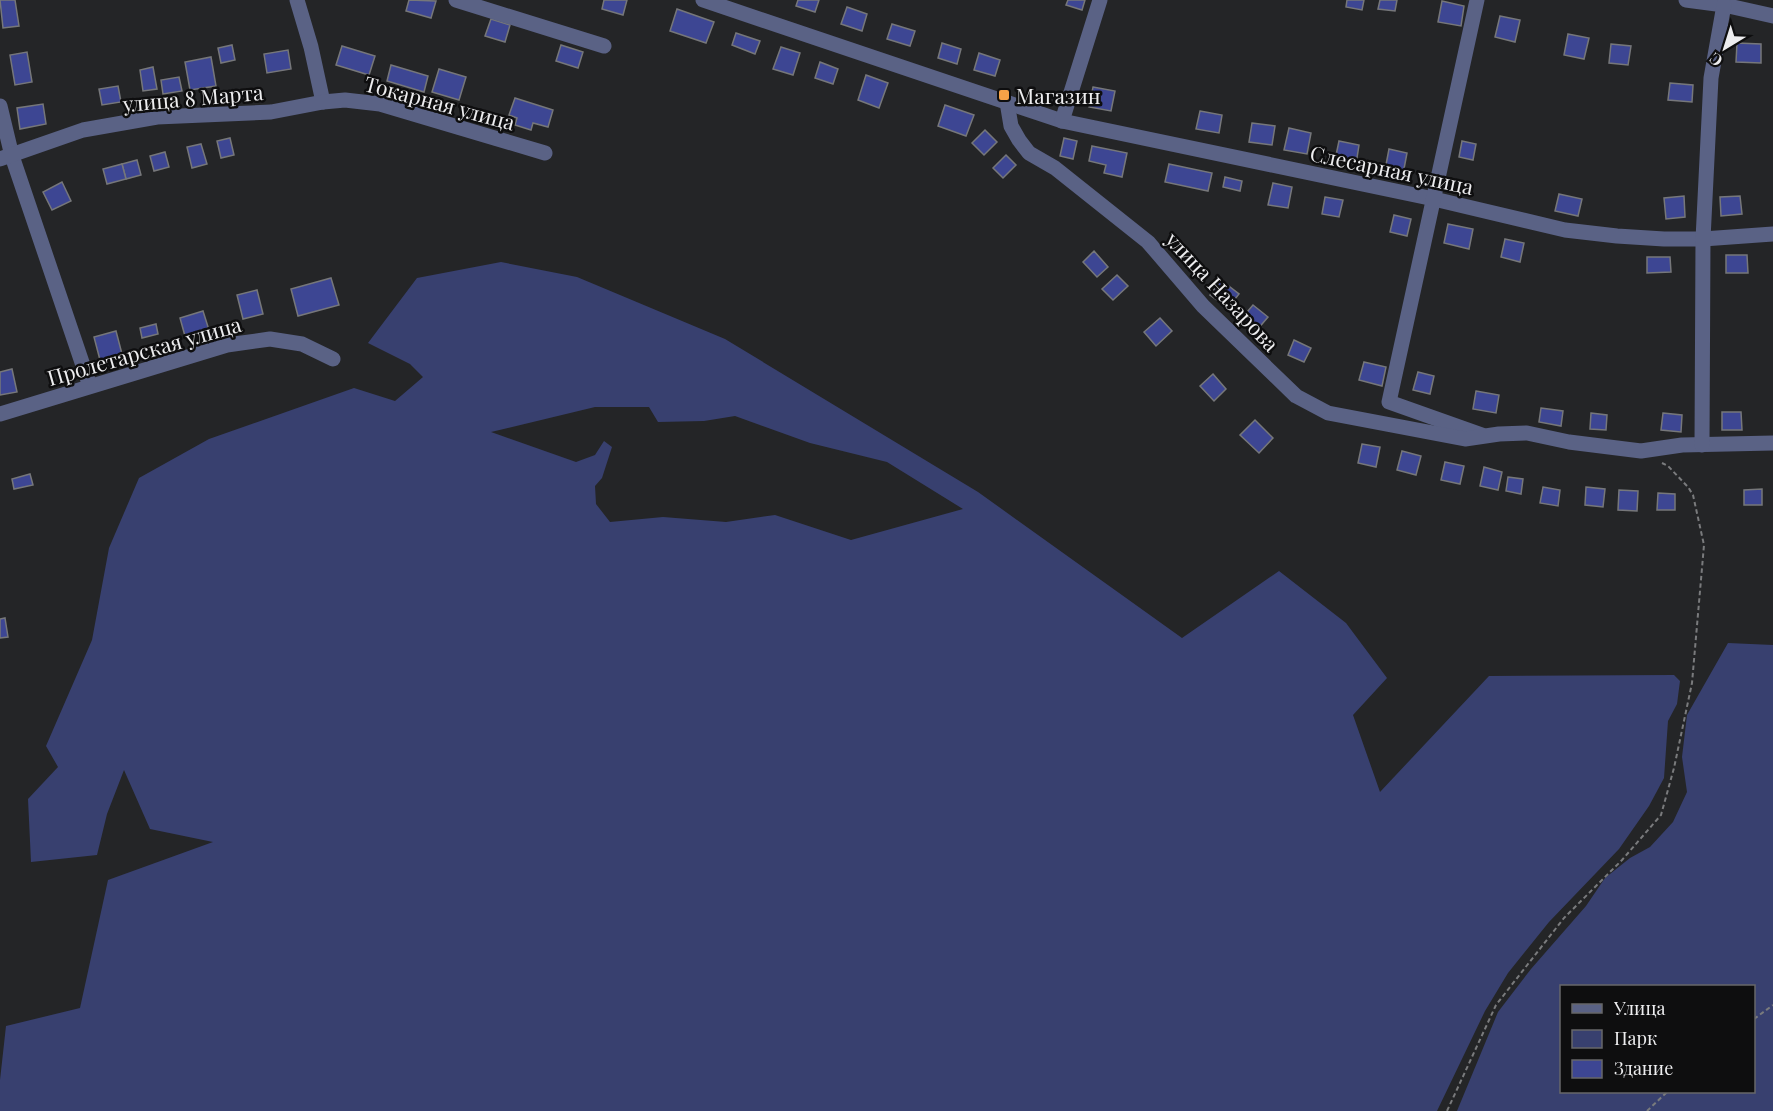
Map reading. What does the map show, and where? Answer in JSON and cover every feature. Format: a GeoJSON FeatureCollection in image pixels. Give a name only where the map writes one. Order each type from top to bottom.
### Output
{"type":"FeatureCollection","features":[{"type":"Feature","properties":{"kind":"street"},"geometry":{"type":"LineString","coordinates":[[297,0],[311,47],[323,102]]}},
{"type":"Feature","properties":{"kind":"street"},"geometry":{"type":"LineString","coordinates":[[456,0],[604,46]]}},
{"type":"Feature","properties":{"kind":"street"},"geometry":{"type":"LineString","coordinates":[[703,0],[1007,102]]}},
{"type":"Feature","properties":{"kind":"street"},"geometry":{"type":"LineString","coordinates":[[1062,121],[1100,0]]}},
{"type":"Feature","properties":{"kind":"street"},"geometry":{"type":"LineString","coordinates":[[1477,0],[1389,402],[1485,436]]}},
{"type":"Feature","properties":{"kind":"street"},"geometry":{"type":"LineString","coordinates":[[1686,0],[1724,5],[1773,16]]}},
{"type":"Feature","properties":{"kind":"street"},"geometry":{"type":"LineString","coordinates":[[1702,445],[1703,239],[1711,78],[1724,5]]}},
{"type":"Feature","properties":{"kind":"street","name":"Токарная улица"},"geometry":{"type":"LineString","coordinates":[[323,102],[345,100],[380,104],[545,153]]}},
{"type":"Feature","properties":{"kind":"street","name":"улица 8 Марта"},"geometry":{"type":"LineString","coordinates":[[6,157],[93,128],[158,117],[271,112],[323,102]]}},
{"type":"Feature","properties":{"kind":"street","name":"Слесарная улица"},"geometry":{"type":"LineString","coordinates":[[1007,102],[1062,121],[1434,199],[1565,230],[1617,236],[1703,239],[1773,234]]}},
{"type":"Feature","properties":{"kind":"street","name":"улица Назарова"},"geometry":{"type":"LineString","coordinates":[[1007,102],[1011,126],[1029,153],[1055,168],[1148,242],[1203,306],[1296,396],[1328,413],[1465,439],[1527,433],[1569,442],[1641,451],[1682,445],[1773,443]]}},
{"type":"Feature","properties":{"kind":"street"},"geometry":{"type":"LineString","coordinates":[[0,106],[6,157],[90,386]]}},
{"type":"Feature","properties":{"kind":"street","name":"Пролетарская улица"},"geometry":{"type":"LineString","coordinates":[[0,414],[227,345],[270,339],[302,344],[333,359]]}},
{"type":"Feature","properties":{"kind":"path"},"geometry":{"type":"LineString","coordinates":[[1447,1111],[1496,1005],[1564,918],[1622,860],[1660,814],[1672,778],[1692,683],[1704,545],[1693,495],[1688,487],[1668,466],[1641,451]]}},
{"type":"Feature","properties":{"kind":"path"},"geometry":{"type":"LineString","coordinates":[[1755,1018],[1773,1005]]}},
{"type":"Feature","properties":{"kind":"path"},"geometry":{"type":"LineString","coordinates":[[1647,1111],[1666,1093]]}},
{"type":"Feature","properties":{"kind":"green space"},"geometry":{"type":"Polygon","coordinates":[[[501,262],[577,277],[725,339],[978,492],[1182,638],[1279,571],[1346,623],[1387,678],[1353,715],[1380,792],[1489,676],[1674,675],[1680,681],[1677,704],[1668,721],[1664,778],[1649,806],[1619,849],[1549,922],[1508,973],[1485,1011],[1437,1111],[0,1111],[0,1080],[6,1026],[80,1008],[108,880],[213,842],[150,829],[124,770],[107,814],[97,855],[31,862],[28,799],[58,767],[46,746],[92,640],[109,548],[139,478],[209,439],[354,388],[395,401],[423,377],[410,364],[368,343],[417,278],[501,262]],[[595,407],[491,432],[576,462],[595,455],[604,441],[612,447],[602,478],[595,486],[596,504],[610,522],[663,517],[726,522],[775,515],[851,540],[963,509],[887,462],[810,443],[735,416],[704,421],[658,422],[649,407],[595,407]]]}},
{"type":"Feature","properties":{"kind":"green space"},"geometry":{"type":"Polygon","coordinates":[[[1728,643],[1773,645],[1773,1111],[1457,1111],[1498,1012],[1531,969],[1586,906],[1605,878],[1630,858],[1650,847],[1673,822],[1687,792],[1682,757],[1687,715],[1728,643]]]}},
{"type":"Feature","properties":{"kind":"building"},"geometry":{"type":"Polygon","coordinates":[[[0,0],[15,0],[19,26],[3,28],[0,0]]]}},
{"type":"Feature","properties":{"kind":"building"},"geometry":{"type":"Polygon","coordinates":[[[409,0],[436,1],[431,18],[406,11],[409,0]]]}},
{"type":"Feature","properties":{"kind":"building"},"geometry":{"type":"Polygon","coordinates":[[[604,0],[627,0],[623,15],[602,9],[604,0]]]}},
{"type":"Feature","properties":{"kind":"building"},"geometry":{"type":"Polygon","coordinates":[[[798,0],[819,0],[815,12],[796,6],[798,0]]]}},
{"type":"Feature","properties":{"kind":"building"},"geometry":{"type":"Polygon","coordinates":[[[1068,0],[1085,0],[1082,10],[1066,5],[1068,0]]]}},
{"type":"Feature","properties":{"kind":"building"},"geometry":{"type":"Polygon","coordinates":[[[1347,0],[1364,0],[1362,10],[1346,7],[1347,0]]]}},
{"type":"Feature","properties":{"kind":"building"},"geometry":{"type":"Polygon","coordinates":[[[1380,0],[1397,0],[1395,11],[1378,9],[1380,0]]]}},
{"type":"Feature","properties":{"kind":"building"},"geometry":{"type":"Polygon","coordinates":[[[1442,1],[1464,6],[1461,26],[1438,22],[1442,1]]]}},
{"type":"Feature","properties":{"kind":"building"},"geometry":{"type":"Polygon","coordinates":[[[847,7],[867,14],[862,31],[841,24],[847,7]]]}},
{"type":"Feature","properties":{"kind":"building"},"geometry":{"type":"Polygon","coordinates":[[[677,9],[714,22],[706,43],[670,31],[677,9]]]}},
{"type":"Feature","properties":{"kind":"building"},"geometry":{"type":"Polygon","coordinates":[[[1500,16],[1520,20],[1515,42],[1495,37],[1500,16]]]}},
{"type":"Feature","properties":{"kind":"building"},"geometry":{"type":"Polygon","coordinates":[[[491,19],[510,25],[505,42],[485,36],[491,19]]]}},
{"type":"Feature","properties":{"kind":"building"},"geometry":{"type":"Polygon","coordinates":[[[892,24],[915,31],[910,46],[887,39],[892,24]]]}},
{"type":"Feature","properties":{"kind":"building"},"geometry":{"type":"Polygon","coordinates":[[[736,33],[760,41],[755,54],[732,45],[736,33]]]}},
{"type":"Feature","properties":{"kind":"building"},"geometry":{"type":"Polygon","coordinates":[[[1568,34],[1589,38],[1584,59],[1564,55],[1568,34]]]}},
{"type":"Feature","properties":{"kind":"building"},"geometry":{"type":"Polygon","coordinates":[[[942,43],[961,49],[957,64],[938,58],[942,43]]]}},
{"type":"Feature","properties":{"kind":"building"},"geometry":{"type":"Polygon","coordinates":[[[1737,43],[1761,44],[1761,63],[1736,62],[1737,43]]]}},
{"type":"Feature","properties":{"kind":"building"},"geometry":{"type":"Polygon","coordinates":[[[1611,44],[1631,46],[1628,65],[1609,63],[1611,44]]]}},
{"type":"Feature","properties":{"kind":"building"},"geometry":{"type":"Polygon","coordinates":[[[232,45],[235,60],[221,63],[218,48],[232,45]]]}},
{"type":"Feature","properties":{"kind":"building"},"geometry":{"type":"Polygon","coordinates":[[[561,45],[583,52],[578,68],[556,61],[561,45]]]}},
{"type":"Feature","properties":{"kind":"building"},"geometry":{"type":"Polygon","coordinates":[[[342,46],[375,56],[369,75],[336,65],[342,46]]]}},
{"type":"Feature","properties":{"kind":"building"},"geometry":{"type":"Polygon","coordinates":[[[781,47],[800,53],[793,75],[773,69],[781,47]]]}},
{"type":"Feature","properties":{"kind":"building"},"geometry":{"type":"Polygon","coordinates":[[[288,50],[291,69],[267,73],[264,54],[288,50]]]}},
{"type":"Feature","properties":{"kind":"building"},"geometry":{"type":"Polygon","coordinates":[[[27,52],[32,82],[15,85],[10,55],[27,52]]]}},
{"type":"Feature","properties":{"kind":"building"},"geometry":{"type":"Polygon","coordinates":[[[979,53],[1000,60],[995,76],[974,70],[979,53]]]}},
{"type":"Feature","properties":{"kind":"building"},"geometry":{"type":"Polygon","coordinates":[[[211,57],[216,86],[190,90],[185,62],[211,57]]]}},
{"type":"Feature","properties":{"kind":"building"},"geometry":{"type":"Polygon","coordinates":[[[820,62],[838,69],[833,84],[815,78],[820,62]]]}},
{"type":"Feature","properties":{"kind":"building"},"geometry":{"type":"Polygon","coordinates":[[[391,65],[428,76],[424,92],[387,81],[391,65]]]}},
{"type":"Feature","properties":{"kind":"building"},"geometry":{"type":"Polygon","coordinates":[[[153,67],[157,89],[143,91],[140,70],[153,67]]]}},
{"type":"Feature","properties":{"kind":"building"},"geometry":{"type":"Polygon","coordinates":[[[439,69],[466,77],[459,100],[432,92],[439,69]]]}},
{"type":"Feature","properties":{"kind":"building"},"geometry":{"type":"Polygon","coordinates":[[[866,75],[888,83],[879,108],[858,100],[866,75]]]}},
{"type":"Feature","properties":{"kind":"building"},"geometry":{"type":"Polygon","coordinates":[[[179,77],[182,91],[163,94],[161,80],[179,77]]]}},
{"type":"Feature","properties":{"kind":"building"},"geometry":{"type":"Polygon","coordinates":[[[1670,83],[1693,85],[1692,102],[1668,100],[1670,83]]]}},
{"type":"Feature","properties":{"kind":"building"},"geometry":{"type":"Polygon","coordinates":[[[118,86],[121,102],[102,105],[99,89],[118,86]]]}},
{"type":"Feature","properties":{"kind":"building"},"geometry":{"type":"Polygon","coordinates":[[[1093,87],[1115,91],[1111,111],[1089,107],[1093,87]]]}},
{"type":"Feature","properties":{"kind":"building"},"geometry":{"type":"Polygon","coordinates":[[[515,98],[553,110],[548,127],[533,123],[531,130],[515,125],[517,118],[509,115],[515,98]]]}},
{"type":"Feature","properties":{"kind":"building"},"geometry":{"type":"Polygon","coordinates":[[[43,104],[46,124],[20,129],[17,108],[43,104]]]}},
{"type":"Feature","properties":{"kind":"building"},"geometry":{"type":"Polygon","coordinates":[[[945,105],[974,115],[966,136],[938,126],[945,105]]]}},
{"type":"Feature","properties":{"kind":"building"},"geometry":{"type":"Polygon","coordinates":[[[1200,111],[1222,115],[1219,133],[1196,129],[1200,111]]]}},
{"type":"Feature","properties":{"kind":"building"},"geometry":{"type":"Polygon","coordinates":[[[1252,123],[1275,126],[1272,145],[1249,142],[1252,123]]]}},
{"type":"Feature","properties":{"kind":"building"},"geometry":{"type":"Polygon","coordinates":[[[1289,128],[1311,133],[1307,154],[1284,150],[1289,128]]]}},
{"type":"Feature","properties":{"kind":"building"},"geometry":{"type":"Polygon","coordinates":[[[985,130],[997,142],[984,155],[972,143],[985,130]]]}},
{"type":"Feature","properties":{"kind":"building"},"geometry":{"type":"Polygon","coordinates":[[[230,138],[234,155],[221,158],[217,141],[230,138]]]}},
{"type":"Feature","properties":{"kind":"building"},"geometry":{"type":"Polygon","coordinates":[[[1064,138],[1077,141],[1073,159],[1060,156],[1064,138]]]}},
{"type":"Feature","properties":{"kind":"building"},"geometry":{"type":"Polygon","coordinates":[[[1339,141],[1359,145],[1356,164],[1335,160],[1339,141]]]}},
{"type":"Feature","properties":{"kind":"building"},"geometry":{"type":"Polygon","coordinates":[[[1462,141],[1476,144],[1473,160],[1459,157],[1462,141]]]}},
{"type":"Feature","properties":{"kind":"building"},"geometry":{"type":"Polygon","coordinates":[[[201,144],[207,164],[192,168],[187,147],[201,144]]]}},
{"type":"Feature","properties":{"kind":"building"},"geometry":{"type":"Polygon","coordinates":[[[1092,146],[1127,153],[1122,177],[1104,173],[1106,165],[1089,161],[1092,146]]]}},
{"type":"Feature","properties":{"kind":"building"},"geometry":{"type":"Polygon","coordinates":[[[1389,149],[1407,153],[1403,174],[1385,170],[1389,149]]]}},
{"type":"Feature","properties":{"kind":"building"},"geometry":{"type":"Polygon","coordinates":[[[165,152],[169,167],[154,171],[150,156],[165,152]]]}},
{"type":"Feature","properties":{"kind":"building"},"geometry":{"type":"Polygon","coordinates":[[[1006,155],[1016,165],[1003,178],[993,168],[1006,155]]]}},
{"type":"Feature","properties":{"kind":"building"},"geometry":{"type":"Polygon","coordinates":[[[137,160],[141,175],[126,179],[122,164],[137,160]]]}},
{"type":"Feature","properties":{"kind":"building"},"geometry":{"type":"Polygon","coordinates":[[[122,164],[126,179],[107,184],[103,169],[122,164]]]}},
{"type":"Feature","properties":{"kind":"building"},"geometry":{"type":"Polygon","coordinates":[[[1169,164],[1212,173],[1208,191],[1165,182],[1169,164]]]}},
{"type":"Feature","properties":{"kind":"building"},"geometry":{"type":"Polygon","coordinates":[[[1225,177],[1242,181],[1240,191],[1223,187],[1225,177]]]}},
{"type":"Feature","properties":{"kind":"building"},"geometry":{"type":"Polygon","coordinates":[[[62,182],[71,201],[52,210],[43,192],[62,182]]]}},
{"type":"Feature","properties":{"kind":"building"},"geometry":{"type":"Polygon","coordinates":[[[1273,183],[1292,187],[1288,208],[1268,205],[1273,183]]]}},
{"type":"Feature","properties":{"kind":"building"},"geometry":{"type":"Polygon","coordinates":[[[1559,194],[1582,199],[1578,216],[1555,211],[1559,194]]]}},
{"type":"Feature","properties":{"kind":"building"},"geometry":{"type":"Polygon","coordinates":[[[1684,196],[1685,217],[1666,219],[1664,198],[1684,196]]]}},
{"type":"Feature","properties":{"kind":"building"},"geometry":{"type":"Polygon","coordinates":[[[1740,196],[1742,214],[1721,216],[1720,197],[1740,196]]]}},
{"type":"Feature","properties":{"kind":"building"},"geometry":{"type":"Polygon","coordinates":[[[1325,197],[1343,200],[1339,217],[1322,214],[1325,197]]]}},
{"type":"Feature","properties":{"kind":"building"},"geometry":{"type":"Polygon","coordinates":[[[1394,215],[1411,219],[1407,236],[1390,232],[1394,215]]]}},
{"type":"Feature","properties":{"kind":"building"},"geometry":{"type":"Polygon","coordinates":[[[1448,224],[1473,229],[1469,249],[1444,243],[1448,224]]]}},
{"type":"Feature","properties":{"kind":"building"},"geometry":{"type":"Polygon","coordinates":[[[1505,239],[1524,243],[1520,262],[1501,257],[1505,239]]]}},
{"type":"Feature","properties":{"kind":"building"},"geometry":{"type":"Polygon","coordinates":[[[1094,251],[1108,267],[1097,277],[1083,262],[1094,251]]]}},
{"type":"Feature","properties":{"kind":"building"},"geometry":{"type":"Polygon","coordinates":[[[1726,255],[1747,255],[1748,273],[1726,273],[1726,255]]]}},
{"type":"Feature","properties":{"kind":"building"},"geometry":{"type":"Polygon","coordinates":[[[1647,257],[1670,257],[1671,272],[1647,273],[1647,257]]]}},
{"type":"Feature","properties":{"kind":"building"},"geometry":{"type":"Polygon","coordinates":[[[1117,275],[1128,286],[1113,300],[1102,289],[1117,275]]]}},
{"type":"Feature","properties":{"kind":"building"},"geometry":{"type":"Polygon","coordinates":[[[331,278],[339,305],[298,316],[291,289],[331,278]]]}},
{"type":"Feature","properties":{"kind":"building"},"geometry":{"type":"Polygon","coordinates":[[[1221,280],[1239,294],[1228,308],[1210,295],[1221,280]]]}},
{"type":"Feature","properties":{"kind":"building"},"geometry":{"type":"Polygon","coordinates":[[[257,290],[263,314],[243,319],[237,295],[257,290]]]}},
{"type":"Feature","properties":{"kind":"building"},"geometry":{"type":"Polygon","coordinates":[[[1253,305],[1268,317],[1257,330],[1242,318],[1253,305]]]}},
{"type":"Feature","properties":{"kind":"building"},"geometry":{"type":"Polygon","coordinates":[[[203,311],[209,330],[185,336],[180,318],[203,311]]]}},
{"type":"Feature","properties":{"kind":"building"},"geometry":{"type":"Polygon","coordinates":[[[1160,318],[1172,331],[1156,346],[1144,332],[1160,318]]]}},
{"type":"Feature","properties":{"kind":"building"},"geometry":{"type":"Polygon","coordinates":[[[156,324],[158,334],[142,338],[140,328],[156,324]]]}},
{"type":"Feature","properties":{"kind":"building"},"geometry":{"type":"Polygon","coordinates":[[[116,331],[122,354],[100,360],[94,337],[116,331]]]}},
{"type":"Feature","properties":{"kind":"building"},"geometry":{"type":"Polygon","coordinates":[[[1294,340],[1311,348],[1304,362],[1288,355],[1294,340]]]}},
{"type":"Feature","properties":{"kind":"building"},"geometry":{"type":"Polygon","coordinates":[[[1364,362],[1386,367],[1382,386],[1359,380],[1364,362]]]}},
{"type":"Feature","properties":{"kind":"building"},"geometry":{"type":"Polygon","coordinates":[[[12,369],[17,392],[0,395],[0,372],[12,369]]]}},
{"type":"Feature","properties":{"kind":"building"},"geometry":{"type":"Polygon","coordinates":[[[1418,372],[1434,376],[1430,394],[1413,390],[1418,372]]]}},
{"type":"Feature","properties":{"kind":"building"},"geometry":{"type":"Polygon","coordinates":[[[1213,374],[1226,389],[1214,401],[1200,386],[1213,374]]]}},
{"type":"Feature","properties":{"kind":"building"},"geometry":{"type":"Polygon","coordinates":[[[1476,391],[1499,395],[1496,413],[1473,409],[1476,391]]]}},
{"type":"Feature","properties":{"kind":"building"},"geometry":{"type":"Polygon","coordinates":[[[1541,408],[1563,411],[1561,426],[1539,422],[1541,408]]]}},
{"type":"Feature","properties":{"kind":"building"},"geometry":{"type":"Polygon","coordinates":[[[1722,412],[1741,412],[1742,430],[1722,430],[1722,412]]]}},
{"type":"Feature","properties":{"kind":"building"},"geometry":{"type":"Polygon","coordinates":[[[1591,413],[1607,415],[1606,430],[1590,429],[1591,413]]]}},
{"type":"Feature","properties":{"kind":"building"},"geometry":{"type":"Polygon","coordinates":[[[1663,413],[1682,415],[1681,432],[1661,430],[1663,413]]]}},
{"type":"Feature","properties":{"kind":"building"},"geometry":{"type":"Polygon","coordinates":[[[1255,420],[1273,438],[1259,453],[1240,435],[1255,420]]]}},
{"type":"Feature","properties":{"kind":"building"},"geometry":{"type":"Polygon","coordinates":[[[1362,444],[1380,447],[1376,467],[1358,463],[1362,444]]]}},
{"type":"Feature","properties":{"kind":"building"},"geometry":{"type":"Polygon","coordinates":[[[1402,451],[1421,456],[1416,475],[1397,470],[1402,451]]]}},
{"type":"Feature","properties":{"kind":"building"},"geometry":{"type":"Polygon","coordinates":[[[1445,462],[1464,466],[1460,484],[1441,480],[1445,462]]]}},
{"type":"Feature","properties":{"kind":"building"},"geometry":{"type":"Polygon","coordinates":[[[1484,467],[1502,472],[1498,490],[1480,486],[1484,467]]]}},
{"type":"Feature","properties":{"kind":"building"},"geometry":{"type":"Polygon","coordinates":[[[30,474],[33,485],[14,489],[12,479],[30,474]]]}},
{"type":"Feature","properties":{"kind":"building"},"geometry":{"type":"Polygon","coordinates":[[[1508,477],[1523,479],[1521,494],[1506,491],[1508,477]]]}},
{"type":"Feature","properties":{"kind":"building"},"geometry":{"type":"Polygon","coordinates":[[[1543,487],[1560,490],[1558,506],[1540,503],[1543,487]]]}},
{"type":"Feature","properties":{"kind":"building"},"geometry":{"type":"Polygon","coordinates":[[[1586,487],[1605,489],[1603,507],[1585,505],[1586,487]]]}},
{"type":"Feature","properties":{"kind":"building"},"geometry":{"type":"Polygon","coordinates":[[[1762,489],[1762,505],[1744,505],[1744,490],[1762,489]]]}},
{"type":"Feature","properties":{"kind":"building"},"geometry":{"type":"Polygon","coordinates":[[[1619,490],[1638,491],[1637,511],[1618,510],[1619,490]]]}},
{"type":"Feature","properties":{"kind":"building"},"geometry":{"type":"Polygon","coordinates":[[[1658,493],[1675,494],[1675,510],[1657,510],[1658,493]]]}},
{"type":"Feature","properties":{"kind":"building"},"geometry":{"type":"Polygon","coordinates":[[[5,618],[8,637],[0,638],[0,619],[5,618]]]}},
{"type":"Feature","properties":{"kind":"place","name":"Магазин"},"geometry":{"type":"Point","coordinates":[1004,95]}}]}
